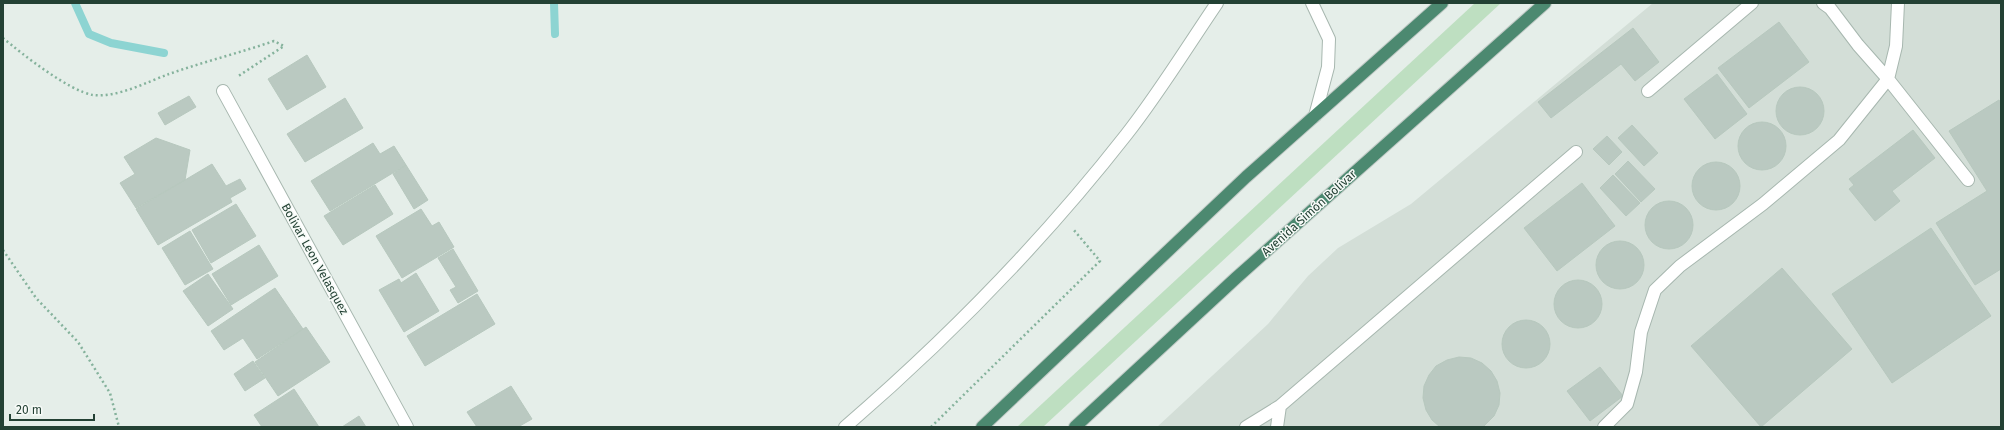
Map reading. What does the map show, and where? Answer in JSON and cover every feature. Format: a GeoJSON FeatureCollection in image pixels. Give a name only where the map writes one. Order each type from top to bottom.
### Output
{"type":"FeatureCollection","features":[{"type":"Feature","properties":{"kind":"highway"},"geometry":{"type":"LineString","coordinates":[[982,427],[1246,177],[1442,3]]}},
{"type":"Feature","properties":{"kind":"highway","name":"Avenida Simón Bolívar"},"geometry":{"type":"LineString","coordinates":[[1075,427],[1236,278],[1545,3]]}},
{"type":"Feature","properties":{"kind":"street"},"geometry":{"type":"LineString","coordinates":[[845,427],[949,331],[1061,214],[1144,112],[1217,3]]}},
{"type":"Feature","properties":{"kind":"street"},"geometry":{"type":"LineString","coordinates":[[1312,3],[1329,39],[1328,67],[1315,116]]}},
{"type":"Feature","properties":{"kind":"street"},"geometry":{"type":"LineString","coordinates":[[1648,91],[1752,3]]}},
{"type":"Feature","properties":{"kind":"street"},"geometry":{"type":"LineString","coordinates":[[1823,3],[1830,8],[1858,45],[1888,79],[1968,180]]}},
{"type":"Feature","properties":{"kind":"street"},"geometry":{"type":"LineString","coordinates":[[1604,427],[1627,404],[1636,372],[1641,332],[1655,290],[1680,266],[1763,204],[1839,140],[1888,79],[1896,46],[1898,3]]}},
{"type":"Feature","properties":{"kind":"street","name":"Bolivar Leon Velasquez"},"geometry":{"type":"LineString","coordinates":[[223,91],[407,427]]}},
{"type":"Feature","properties":{"kind":"street"},"geometry":{"type":"LineString","coordinates":[[1246,427],[1280,406],[1576,152]]}},
{"type":"Feature","properties":{"kind":"street"},"geometry":{"type":"LineString","coordinates":[[1277,427],[1280,406]]}},
{"type":"Feature","properties":{"kind":"path"},"geometry":{"type":"LineString","coordinates":[[3,38],[23,55],[66,84],[93,95],[123,92],[169,74],[274,41],[284,46],[242,72],[223,91]]}},
{"type":"Feature","properties":{"kind":"path"},"geometry":{"type":"LineString","coordinates":[[3,250],[36,298],[78,342],[110,393],[119,427]]}},
{"type":"Feature","properties":{"kind":"shaded area"},"geometry":{"type":"Polygon","coordinates":[[[1653,3],[2001,3],[2001,427],[1157,427],[1268,324],[1308,276],[1338,248],[1411,204],[1653,3]]]}},
{"type":"Feature","properties":{"kind":"green space"},"geometry":{"type":"Polygon","coordinates":[[[1475,3],[1501,3],[1043,427],[1017,427],[1475,3]]]}},
{"type":"Feature","properties":{"kind":"building"},"geometry":{"type":"Polygon","coordinates":[[[1779,22],[1809,62],[1749,108],[1718,68],[1779,22]]]}},
{"type":"Feature","properties":{"kind":"building"},"geometry":{"type":"Polygon","coordinates":[[[1633,28],[1659,62],[1635,81],[1621,64],[1551,118],[1538,102],[1633,28]]]}},
{"type":"Feature","properties":{"kind":"building"},"geometry":{"type":"Polygon","coordinates":[[[307,55],[326,87],[287,110],[268,79],[307,55]]]}},
{"type":"Feature","properties":{"kind":"building"},"geometry":{"type":"Polygon","coordinates":[[[1717,74],[1747,114],[1715,139],[1684,99],[1717,74]]]}},
{"type":"Feature","properties":{"kind":"building"},"geometry":{"type":"Polygon","coordinates":[[[1800,87],[1809,89],[1817,94],[1822,102],[1824,111],[1822,120],[1817,128],[1809,133],[1800,135],[1791,133],[1783,128],[1778,120],[1776,111],[1778,102],[1783,94],[1791,89],[1800,87]]]}},
{"type":"Feature","properties":{"kind":"building"},"geometry":{"type":"Polygon","coordinates":[[[189,96],[196,107],[165,125],[158,113],[189,96]]]}},
{"type":"Feature","properties":{"kind":"building"},"geometry":{"type":"Polygon","coordinates":[[[345,98],[363,128],[305,162],[287,134],[345,98]]]}},
{"type":"Feature","properties":{"kind":"building"},"geometry":{"type":"Polygon","coordinates":[[[1999,100],[2001,104],[2001,269],[1975,285],[1936,223],[1987,191],[1949,131],[1999,100]]]}},
{"type":"Feature","properties":{"kind":"building"},"geometry":{"type":"Polygon","coordinates":[[[1762,122],[1771,124],[1779,129],[1784,137],[1786,146],[1784,155],[1779,163],[1771,168],[1762,170],[1753,168],[1745,163],[1740,155],[1738,146],[1740,137],[1745,129],[1753,124],[1762,122]]]}},
{"type":"Feature","properties":{"kind":"building"},"geometry":{"type":"Polygon","coordinates":[[[1632,125],[1658,153],[1644,166],[1618,138],[1632,125]]]}},
{"type":"Feature","properties":{"kind":"building"},"geometry":{"type":"Polygon","coordinates":[[[1913,130],[1935,158],[1892,191],[1900,201],[1875,221],[1849,189],[1854,185],[1849,179],[1913,130]]]}},
{"type":"Feature","properties":{"kind":"building"},"geometry":{"type":"Polygon","coordinates":[[[1607,136],[1622,152],[1609,165],[1593,149],[1607,136]]]}},
{"type":"Feature","properties":{"kind":"building"},"geometry":{"type":"Polygon","coordinates":[[[156,138],[190,150],[185,180],[136,208],[120,183],[135,174],[124,157],[156,138]]]}},
{"type":"Feature","properties":{"kind":"building"},"geometry":{"type":"Polygon","coordinates":[[[373,143],[380,154],[394,146],[406,165],[330,211],[311,181],[373,143]]]}},
{"type":"Feature","properties":{"kind":"building"},"geometry":{"type":"Polygon","coordinates":[[[1628,161],[1655,189],[1641,202],[1615,174],[1628,161]]]}},
{"type":"Feature","properties":{"kind":"building"},"geometry":{"type":"Polygon","coordinates":[[[1716,162],[1725,164],[1733,169],[1738,177],[1740,186],[1738,195],[1733,203],[1725,208],[1716,210],[1707,208],[1699,203],[1694,195],[1692,186],[1694,177],[1699,169],[1707,164],[1716,162]]]}},
{"type":"Feature","properties":{"kind":"building"},"geometry":{"type":"Polygon","coordinates":[[[212,164],[226,186],[240,179],[246,189],[230,198],[232,202],[158,245],[136,209],[212,164]]]}},
{"type":"Feature","properties":{"kind":"building"},"geometry":{"type":"Polygon","coordinates":[[[406,165],[428,200],[414,209],[393,174],[406,165]]]}},
{"type":"Feature","properties":{"kind":"building"},"geometry":{"type":"Polygon","coordinates":[[[1613,175],[1640,203],[1626,216],[1600,188],[1613,175]]]}},
{"type":"Feature","properties":{"kind":"building"},"geometry":{"type":"Polygon","coordinates":[[[1582,183],[1615,226],[1557,271],[1524,228],[1582,183]]]}},
{"type":"Feature","properties":{"kind":"building"},"geometry":{"type":"Polygon","coordinates":[[[375,185],[393,214],[343,245],[324,216],[375,185]]]}},
{"type":"Feature","properties":{"kind":"building"},"geometry":{"type":"Polygon","coordinates":[[[1669,201],[1678,203],[1686,208],[1691,216],[1693,225],[1691,234],[1686,242],[1678,247],[1669,249],[1660,247],[1652,242],[1647,234],[1645,225],[1647,216],[1652,208],[1660,203],[1669,201]]]}},
{"type":"Feature","properties":{"kind":"building"},"geometry":{"type":"Polygon","coordinates":[[[236,204],[256,236],[211,263],[192,230],[236,204]]]}},
{"type":"Feature","properties":{"kind":"building"},"geometry":{"type":"Polygon","coordinates":[[[421,209],[432,226],[439,222],[454,247],[402,278],[376,236],[421,209]]]}},
{"type":"Feature","properties":{"kind":"building"},"geometry":{"type":"Polygon","coordinates":[[[1931,228],[1991,316],[1892,383],[1832,294],[1931,228]]]}},
{"type":"Feature","properties":{"kind":"building"},"geometry":{"type":"Polygon","coordinates":[[[190,231],[213,269],[185,285],[162,248],[190,231]]]}},
{"type":"Feature","properties":{"kind":"building"},"geometry":{"type":"Polygon","coordinates":[[[1620,241],[1629,243],[1637,248],[1642,256],[1644,265],[1642,274],[1637,282],[1629,287],[1620,289],[1611,287],[1603,282],[1598,274],[1596,265],[1598,256],[1603,248],[1611,243],[1620,241]]]}},
{"type":"Feature","properties":{"kind":"building"},"geometry":{"type":"Polygon","coordinates":[[[259,245],[278,276],[231,305],[212,274],[259,245]]]}},
{"type":"Feature","properties":{"kind":"building"},"geometry":{"type":"Polygon","coordinates":[[[453,249],[478,291],[458,303],[450,290],[456,287],[438,258],[453,249]]]}},
{"type":"Feature","properties":{"kind":"building"},"geometry":{"type":"Polygon","coordinates":[[[1782,268],[1852,349],[1761,427],[1691,346],[1782,268]]]}},
{"type":"Feature","properties":{"kind":"building"},"geometry":{"type":"Polygon","coordinates":[[[416,273],[439,311],[404,332],[379,290],[399,279],[401,283],[416,273]]]}},
{"type":"Feature","properties":{"kind":"building"},"geometry":{"type":"Polygon","coordinates":[[[208,274],[233,309],[208,326],[183,291],[208,274]]]}},
{"type":"Feature","properties":{"kind":"building"},"geometry":{"type":"Polygon","coordinates":[[[1578,280],[1587,282],[1595,287],[1600,295],[1602,304],[1600,313],[1595,321],[1587,326],[1578,328],[1569,326],[1561,321],[1556,313],[1554,304],[1556,295],[1561,287],[1569,282],[1578,280]]]}},
{"type":"Feature","properties":{"kind":"building"},"geometry":{"type":"Polygon","coordinates":[[[275,288],[303,329],[257,359],[243,338],[224,350],[211,331],[275,288]]]}},
{"type":"Feature","properties":{"kind":"building"},"geometry":{"type":"Polygon","coordinates":[[[477,294],[495,324],[425,366],[407,336],[477,294]]]}},
{"type":"Feature","properties":{"kind":"building"},"geometry":{"type":"Polygon","coordinates":[[[1526,320],[1535,322],[1543,327],[1548,335],[1550,344],[1548,353],[1543,361],[1535,366],[1526,368],[1517,366],[1509,361],[1504,353],[1502,344],[1504,335],[1509,327],[1517,322],[1526,320]]]}},
{"type":"Feature","properties":{"kind":"building"},"geometry":{"type":"Polygon","coordinates":[[[306,327],[330,362],[278,396],[255,362],[306,327]]]}},
{"type":"Feature","properties":{"kind":"building"},"geometry":{"type":"Polygon","coordinates":[[[1459,357],[1471,358],[1482,363],[1491,371],[1497,381],[1500,393],[1499,405],[1494,416],[1483,427],[1440,427],[1432,420],[1426,410],[1423,398],[1424,386],[1429,375],[1436,366],[1447,360],[1459,357]]]}},
{"type":"Feature","properties":{"kind":"building"},"geometry":{"type":"Polygon","coordinates":[[[253,361],[265,378],[245,391],[234,374],[253,361]]]}},
{"type":"Feature","properties":{"kind":"building"},"geometry":{"type":"Polygon","coordinates":[[[1600,367],[1623,396],[1590,421],[1567,391],[1600,367]]]}},
{"type":"Feature","properties":{"kind":"building"},"geometry":{"type":"Polygon","coordinates":[[[511,386],[532,419],[518,427],[477,427],[467,412],[511,386]]]}},
{"type":"Feature","properties":{"kind":"building"},"geometry":{"type":"Polygon","coordinates":[[[294,389],[319,427],[262,427],[254,415],[294,389]]]}},
{"type":"Feature","properties":{"kind":"building"},"geometry":{"type":"Polygon","coordinates":[[[359,416],[366,427],[342,427],[359,416]]]}},
{"type":"Feature","properties":{"kind":"waterway"},"geometry":{"type":"LineString","coordinates":[[75,3],[89,34],[111,43],[164,53]]}},
{"type":"Feature","properties":{"kind":"waterway"},"geometry":{"type":"LineString","coordinates":[[554,3],[555,34]]}}]}
